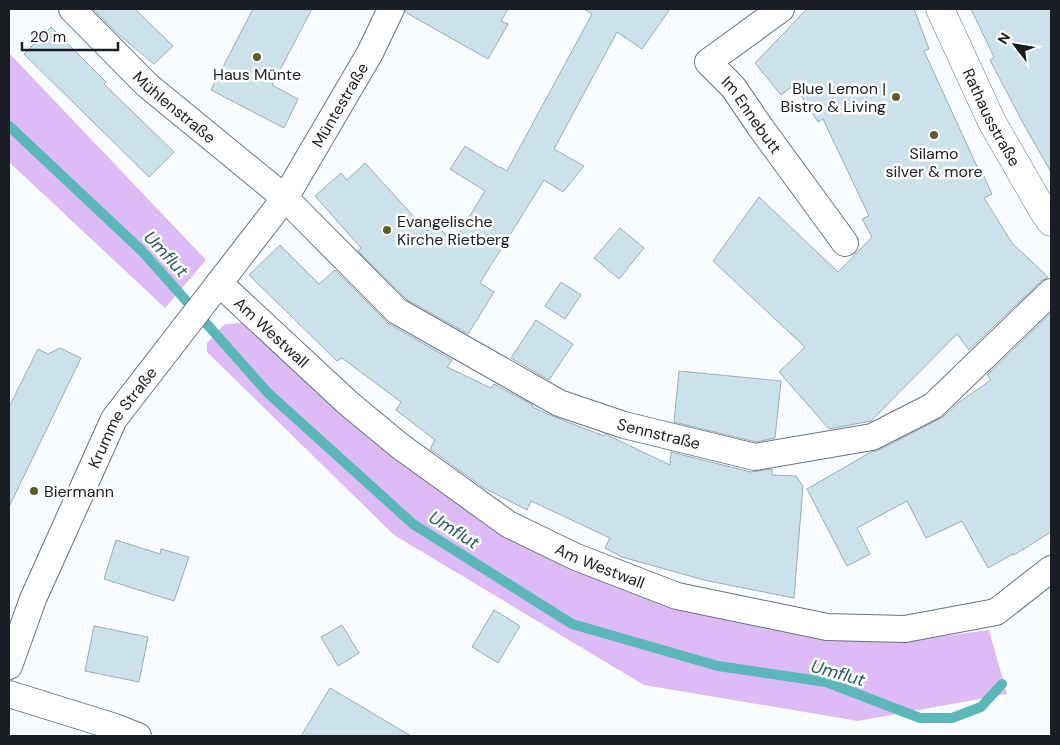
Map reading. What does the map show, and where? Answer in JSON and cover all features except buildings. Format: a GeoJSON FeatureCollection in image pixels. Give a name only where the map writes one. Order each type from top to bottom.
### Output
{"type":"FeatureCollection","features":[{"type":"Feature","properties":{"kind":"street","name":"Mühlenstraße"},"geometry":{"type":"LineString","coordinates":[[72,9],[147,85],[285,198]]}},
{"type":"Feature","properties":{"kind":"street","name":"Müntestraße"},"geometry":{"type":"LineString","coordinates":[[285,198],[370,53],[391,9]]}},
{"type":"Feature","properties":{"kind":"street","name":"Im Ennebutt"},"geometry":{"type":"LineString","coordinates":[[781,9],[708,62],[733,87],[845,243]]}},
{"type":"Feature","properties":{"kind":"street","name":"Rathausstraße"},"geometry":{"type":"LineString","coordinates":[[940,9],[992,122],[1048,211]]}},
{"type":"Feature","properties":{"kind":"street","name":"Sennstraße"},"geometry":{"type":"LineString","coordinates":[[285,198],[397,311],[559,403],[624,425],[755,457],[872,436],[932,406],[1051,292]]}},
{"type":"Feature","properties":{"kind":"street","name":"Krumme Straße"},"geometry":{"type":"LineString","coordinates":[[9,666],[34,599],[114,419],[285,198]]}},
{"type":"Feature","properties":{"kind":"street","name":"Am Westwall"},"geometry":{"type":"LineString","coordinates":[[212,292],[393,440],[508,524],[576,557],[677,596],[827,627],[905,629],[996,612],[1051,569]]}},
{"type":"Feature","properties":{"kind":"street"},"geometry":{"type":"LineString","coordinates":[[9,694],[116,727],[138,736]]}},
{"type":"Feature","properties":{"kind":"shaded area"},"geometry":{"type":"Polygon","coordinates":[[[9,53],[206,260],[165,308],[9,162],[9,53]]]}},
{"type":"Feature","properties":{"kind":"shaded area"},"geometry":{"type":"Polygon","coordinates":[[[242,323],[341,410],[572,568],[673,609],[826,639],[906,641],[989,630],[1007,694],[858,721],[644,685],[394,535],[207,352],[207,343],[225,324],[242,323]]]}},
{"type":"Feature","properties":{"kind":"waterway","name":"Umflut"},"geometry":{"type":"LineString","coordinates":[[9,126],[142,251],[268,393],[413,524],[572,624],[718,666],[826,682],[920,718],[952,718],[981,707],[1002,684]]}},
{"type":"Feature","properties":{"kind":"place","name":"Haus Münte"},"geometry":{"type":"Point","coordinates":[257,57]}},
{"type":"Feature","properties":{"kind":"place","name":"Blue Lemon | Bistro & Living"},"geometry":{"type":"Point","coordinates":[896,97]}},
{"type":"Feature","properties":{"kind":"place","name":"Silamo silver & more"},"geometry":{"type":"Point","coordinates":[934,135]}},
{"type":"Feature","properties":{"kind":"place","name":"Evangelische Kirche Rietberg"},"geometry":{"type":"Point","coordinates":[387,230]}},
{"type":"Feature","properties":{"kind":"place","name":"Biermann"},"geometry":{"type":"Point","coordinates":[34,491]}}]}
